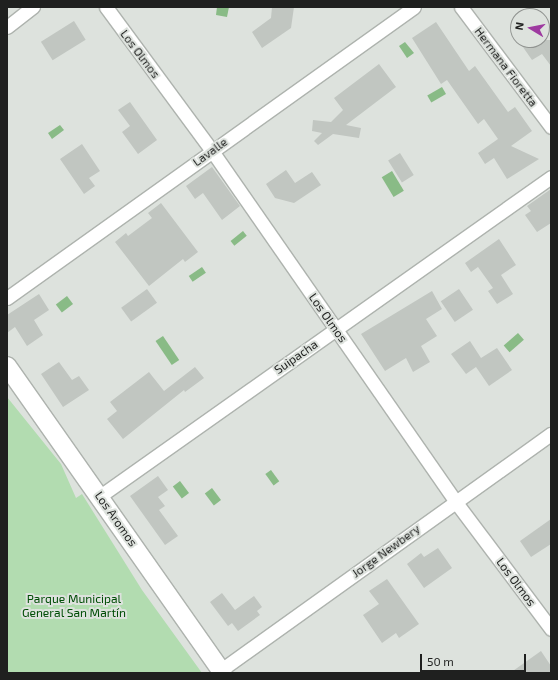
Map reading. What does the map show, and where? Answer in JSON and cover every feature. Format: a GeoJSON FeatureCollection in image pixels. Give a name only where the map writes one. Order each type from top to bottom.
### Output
{"type":"FeatureCollection","features":[{"type":"Feature","properties":{"kind":"street"},"geometry":{"type":"LineString","coordinates":[[7,27],[33,7]]}},
{"type":"Feature","properties":{"kind":"street","name":"Los Olmos"},"geometry":{"type":"LineString","coordinates":[[106,7],[212,151],[455,502],[551,629]]}},
{"type":"Feature","properties":{"kind":"street","name":"Lavalle"},"geometry":{"type":"LineString","coordinates":[[7,298],[414,7]]}},
{"type":"Feature","properties":{"kind":"street","name":"Hermana Fioretta"},"geometry":{"type":"LineString","coordinates":[[461,7],[551,127]]}},
{"type":"Feature","properties":{"kind":"street","name":"Suipacha"},"geometry":{"type":"LineString","coordinates":[[100,496],[551,177]]}},
{"type":"Feature","properties":{"kind":"street","name":"Los Aromos"},"geometry":{"type":"LineString","coordinates":[[7,366],[100,496],[222,672]]}},
{"type":"Feature","properties":{"kind":"street","name":"Jorge Newbery"},"geometry":{"type":"LineString","coordinates":[[222,672],[551,434]]}},
{"type":"Feature","properties":{"kind":"green space","name":"Parque Municipal General San Martín"},"geometry":{"type":"Polygon","coordinates":[[[7,397],[61,464],[76,498],[82,494],[142,590],[202,673],[7,673],[7,397]]]}},
{"type":"Feature","properties":{"kind":"shaded area"},"geometry":{"type":"Polygon","coordinates":[[[217,7],[229,7],[227,17],[216,15],[217,7]]]}},
{"type":"Feature","properties":{"kind":"shaded area"},"geometry":{"type":"Polygon","coordinates":[[[405,42],[414,53],[407,58],[399,46],[405,42]]]}},
{"type":"Feature","properties":{"kind":"shaded area"},"geometry":{"type":"Polygon","coordinates":[[[442,87],[446,94],[431,102],[427,96],[442,87]]]}},
{"type":"Feature","properties":{"kind":"shaded area"},"geometry":{"type":"Polygon","coordinates":[[[60,125],[64,130],[52,139],[48,133],[60,125]]]}},
{"type":"Feature","properties":{"kind":"shaded area"},"geometry":{"type":"Polygon","coordinates":[[[392,171],[404,191],[394,197],[382,177],[392,171]]]}},
{"type":"Feature","properties":{"kind":"shaded area"},"geometry":{"type":"Polygon","coordinates":[[[243,231],[247,236],[234,246],[231,241],[243,231]]]}},
{"type":"Feature","properties":{"kind":"shaded area"},"geometry":{"type":"Polygon","coordinates":[[[202,267],[206,273],[193,282],[189,276],[202,267]]]}},
{"type":"Feature","properties":{"kind":"shaded area"},"geometry":{"type":"Polygon","coordinates":[[[67,296],[73,304],[62,312],[56,304],[67,296]]]}},
{"type":"Feature","properties":{"kind":"shaded area"},"geometry":{"type":"Polygon","coordinates":[[[518,333],[524,340],[510,352],[504,345],[518,333]]]}},
{"type":"Feature","properties":{"kind":"shaded area"},"geometry":{"type":"Polygon","coordinates":[[[163,336],[179,360],[172,365],[156,341],[163,336]]]}},
{"type":"Feature","properties":{"kind":"shaded area"},"geometry":{"type":"Polygon","coordinates":[[[271,470],[279,481],[274,485],[265,474],[271,470]]]}},
{"type":"Feature","properties":{"kind":"shaded area"},"geometry":{"type":"Polygon","coordinates":[[[180,481],[189,493],[182,498],[173,486],[180,481]]]}},
{"type":"Feature","properties":{"kind":"shaded area"},"geometry":{"type":"Polygon","coordinates":[[[212,488],[221,500],[214,505],[205,493],[212,488]]]}},
{"type":"Feature","properties":{"kind":"building"},"geometry":{"type":"Polygon","coordinates":[[[272,7],[294,7],[291,28],[262,48],[252,32],[271,18],[272,7]]]}},
{"type":"Feature","properties":{"kind":"building"},"geometry":{"type":"Polygon","coordinates":[[[74,21],[86,40],[53,60],[41,42],[74,21]]]}},
{"type":"Feature","properties":{"kind":"building"},"geometry":{"type":"Polygon","coordinates":[[[436,22],[469,71],[475,66],[508,112],[515,107],[532,131],[511,146],[539,159],[507,179],[494,158],[485,164],[478,153],[498,139],[484,119],[478,124],[447,80],[441,84],[412,38],[436,22]]]}},
{"type":"Feature","properties":{"kind":"building"},"geometry":{"type":"Polygon","coordinates":[[[551,40],[551,66],[542,54],[532,60],[524,48],[550,48],[551,40]]]}},
{"type":"Feature","properties":{"kind":"building"},"geometry":{"type":"Polygon","coordinates":[[[379,64],[396,87],[346,125],[361,128],[359,138],[333,134],[318,145],[314,141],[322,133],[312,131],[313,120],[331,122],[343,110],[334,98],[379,64]]]}},
{"type":"Feature","properties":{"kind":"building"},"geometry":{"type":"Polygon","coordinates":[[[130,102],[157,140],[138,154],[122,132],[130,126],[118,110],[130,102]]]}},
{"type":"Feature","properties":{"kind":"building"},"geometry":{"type":"Polygon","coordinates":[[[82,144],[100,171],[89,178],[95,186],[84,194],[60,159],[82,144]]]}},
{"type":"Feature","properties":{"kind":"building"},"geometry":{"type":"Polygon","coordinates":[[[400,153],[414,175],[402,182],[388,160],[400,153]]]}},
{"type":"Feature","properties":{"kind":"building"},"geometry":{"type":"Polygon","coordinates":[[[212,167],[240,206],[222,220],[203,193],[195,199],[186,186],[212,167]]]}},
{"type":"Feature","properties":{"kind":"building"},"geometry":{"type":"Polygon","coordinates":[[[286,170],[295,183],[312,172],[321,185],[294,203],[275,198],[266,184],[286,170]]]}},
{"type":"Feature","properties":{"kind":"building"},"geometry":{"type":"Polygon","coordinates":[[[551,189],[551,223],[537,232],[525,215],[531,211],[527,206],[551,189]]]}},
{"type":"Feature","properties":{"kind":"building"},"geometry":{"type":"Polygon","coordinates":[[[161,203],[198,252],[185,262],[183,259],[149,286],[115,242],[126,233],[128,236],[152,218],[148,213],[161,203]]]}},
{"type":"Feature","properties":{"kind":"building"},"geometry":{"type":"Polygon","coordinates":[[[499,239],[516,265],[501,275],[513,294],[497,304],[488,291],[493,288],[478,267],[471,272],[465,263],[499,239]]]}},
{"type":"Feature","properties":{"kind":"building"},"geometry":{"type":"Polygon","coordinates":[[[147,289],[157,303],[131,322],[121,308],[147,289]]]}},
{"type":"Feature","properties":{"kind":"building"},"geometry":{"type":"Polygon","coordinates":[[[459,289],[473,310],[455,322],[441,301],[459,289]]]}},
{"type":"Feature","properties":{"kind":"building"},"geometry":{"type":"Polygon","coordinates":[[[432,291],[442,309],[426,319],[437,336],[421,346],[430,362],[413,372],[406,358],[385,371],[361,334],[432,291]]]}},
{"type":"Feature","properties":{"kind":"building"},"geometry":{"type":"Polygon","coordinates":[[[39,294],[49,310],[34,320],[43,335],[27,346],[15,327],[7,333],[7,315],[39,294]]]}},
{"type":"Feature","properties":{"kind":"building"},"geometry":{"type":"Polygon","coordinates":[[[470,341],[481,358],[497,348],[512,370],[489,386],[476,367],[466,374],[451,354],[470,341]]]}},
{"type":"Feature","properties":{"kind":"building"},"geometry":{"type":"Polygon","coordinates":[[[59,362],[72,380],[79,376],[89,390],[63,407],[41,374],[59,362]]]}},
{"type":"Feature","properties":{"kind":"building"},"geometry":{"type":"Polygon","coordinates":[[[195,367],[204,378],[185,392],[184,390],[123,439],[107,419],[117,411],[110,402],[149,372],[164,391],[195,367]]]}},
{"type":"Feature","properties":{"kind":"building"},"geometry":{"type":"Polygon","coordinates":[[[158,476],[168,490],[158,497],[165,506],[159,510],[178,536],[165,545],[130,496],[158,476]]]}},
{"type":"Feature","properties":{"kind":"building"},"geometry":{"type":"Polygon","coordinates":[[[551,519],[551,544],[531,557],[520,541],[551,519]]]}},
{"type":"Feature","properties":{"kind":"building"},"geometry":{"type":"Polygon","coordinates":[[[438,548],[452,568],[424,588],[407,564],[421,553],[424,557],[438,548]]]}},
{"type":"Feature","properties":{"kind":"building"},"geometry":{"type":"Polygon","coordinates":[[[387,579],[419,624],[399,638],[396,633],[382,643],[363,615],[379,604],[369,591],[387,579]]]}},
{"type":"Feature","properties":{"kind":"building"},"geometry":{"type":"Polygon","coordinates":[[[222,593],[235,610],[254,596],[262,607],[257,611],[260,615],[238,631],[232,623],[228,626],[210,602],[222,593]]]}},
{"type":"Feature","properties":{"kind":"building"},"geometry":{"type":"Polygon","coordinates":[[[541,651],[551,666],[551,673],[510,673],[541,651]]]}}]}
